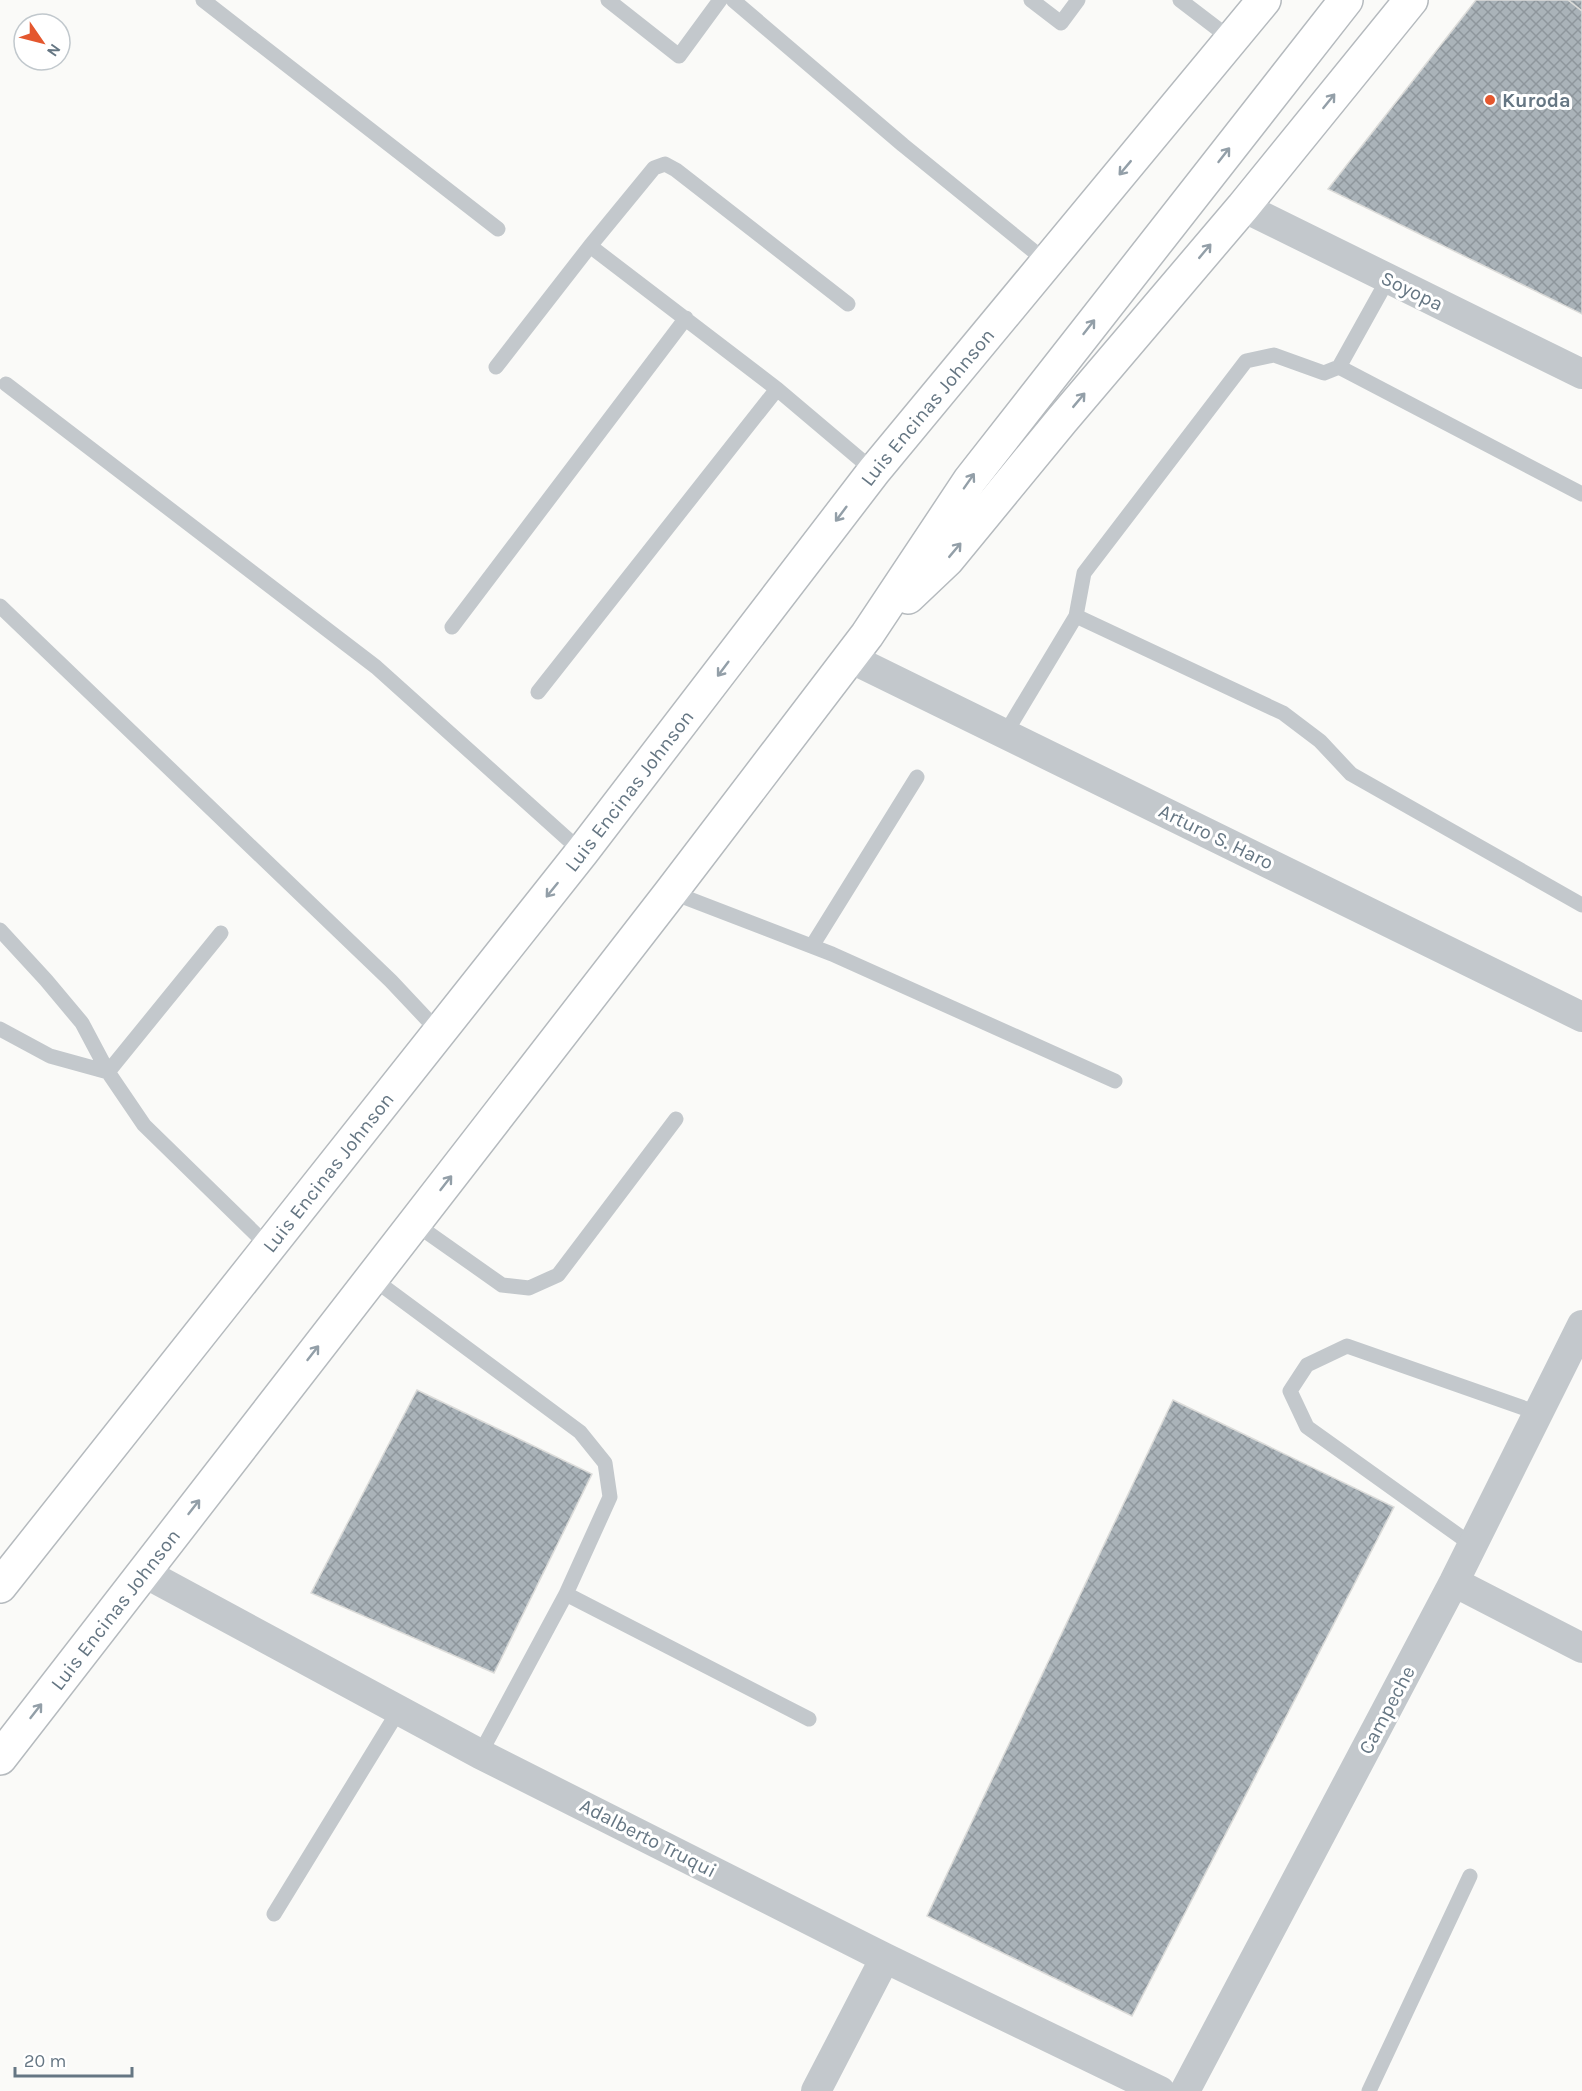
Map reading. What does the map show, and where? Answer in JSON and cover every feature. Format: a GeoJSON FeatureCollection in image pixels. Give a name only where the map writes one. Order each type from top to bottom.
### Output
{"type":"FeatureCollection","features":[{"type":"Feature","properties":{"kind":"main road"},"geometry":{"type":"LineString","coordinates":[[1224,34],[1235,0]]}},
{"type":"Feature","properties":{"kind":"main road"},"geometry":{"type":"LineString","coordinates":[[1224,34],[1264,0]]}},
{"type":"Feature","properties":{"kind":"main road","name":"Luis Encinas Johnson"},"geometry":{"type":"LineString","coordinates":[[0,1758],[859,646],[970,480],[1346,0]]}},
{"type":"Feature","properties":{"kind":"main road"},"geometry":{"type":"LineString","coordinates":[[859,646],[947,560],[1062,420],[1243,207],[1411,0]]}},
{"type":"Feature","properties":{"kind":"main road","name":"Luis Encinas Johnson"},"geometry":{"type":"LineString","coordinates":[[0,1586],[582,852],[874,471],[1162,123],[1188,89],[1224,34]]}},
{"type":"Feature","properties":{"kind":"street","name":"Soyopa"},"geometry":{"type":"LineString","coordinates":[[1243,207],[1582,374]]}},
{"type":"Feature","properties":{"kind":"street","name":"Arturo S. Haro"},"geometry":{"type":"LineString","coordinates":[[859,646],[1005,734],[1582,1017]]}},
{"type":"Feature","properties":{"kind":"street","name":"Campeche"},"geometry":{"type":"LineString","coordinates":[[1185,2091],[1454,1582],[1582,1325]]}},
{"type":"Feature","properties":{"kind":"street","name":"Adalberto Truqui"},"geometry":{"type":"LineString","coordinates":[[143,1572],[480,1754],[885,1958],[1160,2091]]}},
{"type":"Feature","properties":{"kind":"street"},"geometry":{"type":"LineString","coordinates":[[1454,1582],[1582,1648]]}},
{"type":"Feature","properties":{"kind":"street"},"geometry":{"type":"LineString","coordinates":[[816,2091],[885,1958]]}},
{"type":"Feature","properties":{"kind":"lane"},"geometry":{"type":"LineString","coordinates":[[203,0],[498,228]]}},
{"type":"Feature","properties":{"kind":"lane"},"geometry":{"type":"LineString","coordinates":[[608,0],[679,56],[720,0]]}},
{"type":"Feature","properties":{"kind":"lane"},"geometry":{"type":"LineString","coordinates":[[733,0],[903,145],[1047,262]]}},
{"type":"Feature","properties":{"kind":"lane"},"geometry":{"type":"LineString","coordinates":[[1031,0],[1061,22],[1078,0]]}},
{"type":"Feature","properties":{"kind":"lane"},"geometry":{"type":"LineString","coordinates":[[1180,0],[1224,34]]}},
{"type":"Feature","properties":{"kind":"lane"},"geometry":{"type":"LineString","coordinates":[[496,367],[654,168],[665,164],[676,170],[848,304]]}},
{"type":"Feature","properties":{"kind":"lane"},"geometry":{"type":"LineString","coordinates":[[590,246],[777,388],[874,471]]}},
{"type":"Feature","properties":{"kind":"lane"},"geometry":{"type":"LineString","coordinates":[[1005,734],[1076,616],[1084,573],[1246,361],[1274,355],[1324,373],[1339,368],[1388,279]]}},
{"type":"Feature","properties":{"kind":"lane"},"geometry":{"type":"LineString","coordinates":[[452,627],[686,318]]}},
{"type":"Feature","properties":{"kind":"lane"},"geometry":{"type":"LineString","coordinates":[[1339,368],[1582,494]]}},
{"type":"Feature","properties":{"kind":"lane"},"geometry":{"type":"LineString","coordinates":[[6,384],[375,667],[582,852]]}},
{"type":"Feature","properties":{"kind":"lane"},"geometry":{"type":"LineString","coordinates":[[538,692],[777,388]]}},
{"type":"Feature","properties":{"kind":"lane"},"geometry":{"type":"LineString","coordinates":[[0,606],[391,981],[439,1032]]}},
{"type":"Feature","properties":{"kind":"lane"},"geometry":{"type":"LineString","coordinates":[[1076,616],[1283,712],[1320,741],[1351,774],[1582,905]]}},
{"type":"Feature","properties":{"kind":"lane"},"geometry":{"type":"LineString","coordinates":[[812,946],[917,777]]}},
{"type":"Feature","properties":{"kind":"lane"},"geometry":{"type":"LineString","coordinates":[[671,892],[812,946],[1115,1081]]}},
{"type":"Feature","properties":{"kind":"lane"},"geometry":{"type":"LineString","coordinates":[[0,930],[82,1023],[108,1072],[144,1125],[268,1247]]}},
{"type":"Feature","properties":{"kind":"lane"},"geometry":{"type":"LineString","coordinates":[[108,1072],[221,933]]}},
{"type":"Feature","properties":{"kind":"lane"},"geometry":{"type":"LineString","coordinates":[[0,1029],[50,1056],[108,1072]]}},
{"type":"Feature","properties":{"kind":"lane"},"geometry":{"type":"LineString","coordinates":[[414,1223],[502,1285],[529,1288],[558,1275],[676,1119]]}},
{"type":"Feature","properties":{"kind":"lane"},"geometry":{"type":"LineString","coordinates":[[372,1278],[580,1432],[605,1463],[610,1497],[566,1594],[480,1754]]}},
{"type":"Feature","properties":{"kind":"lane"},"geometry":{"type":"LineString","coordinates":[[1472,1545],[1307,1426],[1290,1390],[1307,1365],[1347,1346],[1538,1413]]}},
{"type":"Feature","properties":{"kind":"lane"},"geometry":{"type":"LineString","coordinates":[[566,1594],[809,1719]]}},
{"type":"Feature","properties":{"kind":"lane"},"geometry":{"type":"LineString","coordinates":[[274,1914],[399,1710]]}},
{"type":"Feature","properties":{"kind":"lane"},"geometry":{"type":"LineString","coordinates":[[1369,2091],[1470,1876]]}},
{"type":"Feature","properties":{"kind":"building","name":"Kuroda"},"geometry":{"type":"Polygon","coordinates":[[[1476,0],[1568,0],[1582,11],[1582,314],[1328,189],[1476,0]]]}},
{"type":"Feature","properties":{"kind":"building"},"geometry":{"type":"Polygon","coordinates":[[[1568,0],[1582,0],[1582,11],[1568,0]]]}},
{"type":"Feature","properties":{"kind":"building"},"geometry":{"type":"Polygon","coordinates":[[[417,1390],[592,1474],[494,1673],[311,1593],[417,1390]]]}},
{"type":"Feature","properties":{"kind":"building"},"geometry":{"type":"Polygon","coordinates":[[[1173,1400],[1394,1507],[1132,2016],[927,1916],[1173,1400]]]}},
{"type":"Feature","properties":{"kind":"place","name":"Kuroda"},"geometry":{"type":"Point","coordinates":[1490,100]}}]}
